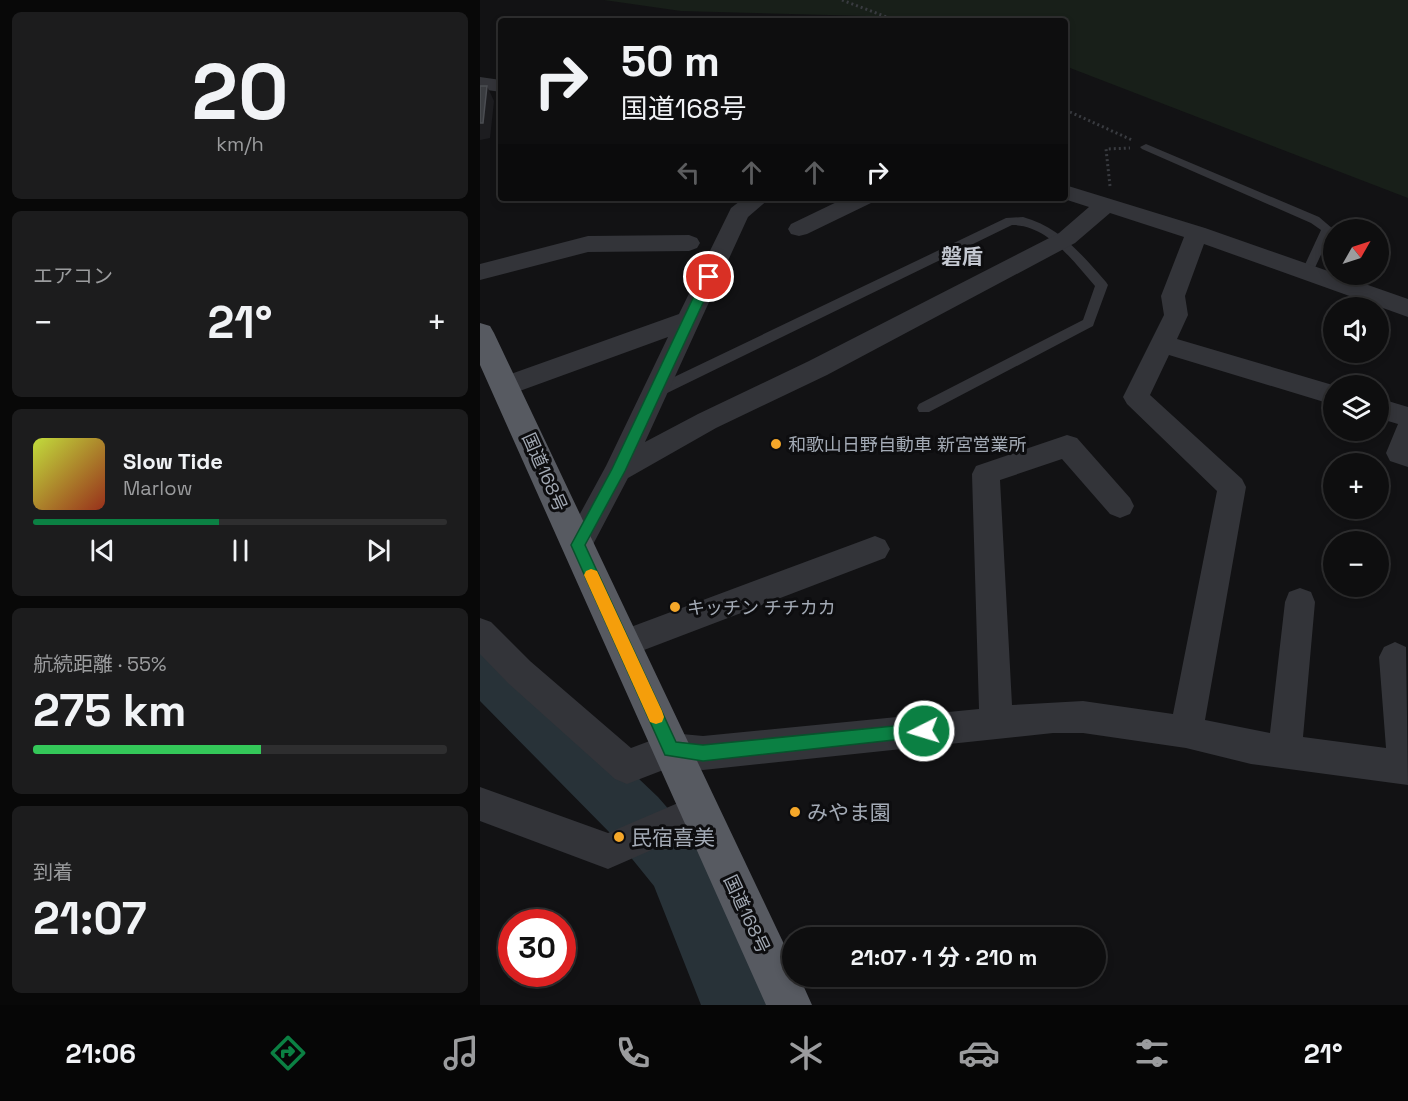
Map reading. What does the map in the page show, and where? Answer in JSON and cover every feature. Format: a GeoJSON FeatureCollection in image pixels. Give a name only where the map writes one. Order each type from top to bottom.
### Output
{"type":"FeatureCollection","features":[{"type":"Feature","properties":{"kind":"highway","name":"国道168号"},"geometry":{"type":"LineString","coordinates":[[480,333],[789,1005]]}},
{"type":"Feature","properties":{"kind":"street"},"geometry":{"type":"LineString","coordinates":[[480,83],[498,86]]}},
{"type":"Feature","properties":{"kind":"street"},"geometry":{"type":"LineString","coordinates":[[1068,193],[1197,233],[1408,308]]}},
{"type":"Feature","properties":{"kind":"street"},"geometry":{"type":"LineString","coordinates":[[578,545],[618,471],[739,213],[755,201]]}},
{"type":"Feature","properties":{"kind":"street"},"geometry":{"type":"LineString","coordinates":[[799,229],[857,201]]}},
{"type":"Feature","properties":{"kind":"street"},"geometry":{"type":"LineString","coordinates":[[618,471],[706,421],[818,368],[1062,240],[1107,204]]}},
{"type":"Feature","properties":{"kind":"street"},"geometry":{"type":"LineString","coordinates":[[1186,732],[1232,487],[1136,397],[1176,315],[1173,296],[1197,233]]}},
{"type":"Feature","properties":{"kind":"street"},"geometry":{"type":"LineString","coordinates":[[480,272],[588,244],[689,243]]}},
{"type":"Feature","properties":{"kind":"street"},"geometry":{"type":"LineString","coordinates":[[506,386],[689,320]]}},
{"type":"Feature","properties":{"kind":"street"},"geometry":{"type":"LineString","coordinates":[[1162,344],[1323,392]]}},
{"type":"Feature","properties":{"kind":"street"},"geometry":{"type":"LineString","coordinates":[[1389,411],[1408,417]]}},
{"type":"Feature","properties":{"kind":"street"},"geometry":{"type":"LineString","coordinates":[[1408,431],[1400,453],[1408,456]]}},
{"type":"Feature","properties":{"kind":"street"},"geometry":{"type":"LineString","coordinates":[[996,724],[986,474],[1067,446],[1120,506]]}},
{"type":"Feature","properties":{"kind":"street"},"geometry":{"type":"LineString","coordinates":[[623,644],[875,549]]}},
{"type":"Feature","properties":{"kind":"street"},"geometry":{"type":"LineString","coordinates":[[1285,752],[1300,602]]}},
{"type":"Feature","properties":{"kind":"street"},"geometry":{"type":"LineString","coordinates":[[480,632],[519,672],[627,767],[671,750],[703,753],[1053,717],[1083,717],[1186,732],[1251,747],[1406,768],[1395,657]]}},
{"type":"Feature","properties":{"kind":"street"},"geometry":{"type":"LineString","coordinates":[[480,804],[608,851],[699,812]]}},
{"type":"Feature","properties":{"kind":"lane"},"geometry":{"type":"LineString","coordinates":[[1146,147],[1315,220],[1327,229],[1308,271]]}},
{"type":"Feature","properties":{"kind":"lane"},"geometry":{"type":"LineString","coordinates":[[654,393],[1010,221],[1023,219],[1062,240],[1101,285],[1088,323],[924,408]]}},
{"type":"Feature","properties":{"kind":"path"},"geometry":{"type":"LineString","coordinates":[[842,0],[889,18]]}},
{"type":"Feature","properties":{"kind":"path"},"geometry":{"type":"LineString","coordinates":[[1068,112],[1146,147]]}},
{"type":"Feature","properties":{"kind":"path"},"geometry":{"type":"LineString","coordinates":[[1107,204],[1110,187],[1106,149],[1146,147]]}},
{"type":"Feature","properties":{"kind":"shaded area"},"geometry":{"type":"Polygon","coordinates":[[[604,0],[1408,0],[1408,198],[1068,67],[1068,18],[942,18],[681,11],[604,0]]]}},
{"type":"Feature","properties":{"kind":"building"},"geometry":{"type":"Polygon","coordinates":[[[480,86],[487,86],[483,123],[480,123],[480,86]]]}},
{"type":"Feature","properties":{"kind":"waterway"},"geometry":{"type":"LineString","coordinates":[[480,664],[637,818],[676,865],[734,1005]]}},
{"type":"Feature","properties":{"kind":"slow traffic"},"geometry":{"type":"LineString","coordinates":[[591,575],[656,717]]}},
{"type":"Feature","properties":{"kind":"place","name":"和歌山日野自動車 新宮営業所"},"geometry":{"type":"Point","coordinates":[776,444]}},
{"type":"Feature","properties":{"kind":"place","name":"キッチン チチカカ"},"geometry":{"type":"Point","coordinates":[675,607]}},
{"type":"Feature","properties":{"kind":"place","name":"みやま園"},"geometry":{"type":"Point","coordinates":[795,812]}},
{"type":"Feature","properties":{"kind":"place","name":"民宿喜美"},"geometry":{"type":"Point","coordinates":[619,837]}},
{"type":"Feature","properties":{"kind":"district","name":"磐盾"},"geometry":{"type":"Point","coordinates":[962,256]}},
{"type":"Feature","properties":{"kind":"route"},"geometry":{"type":"LineString","coordinates":[[709,277],[618,471],[578,545],[671,750],[703,753],[924,731]]}}]}
